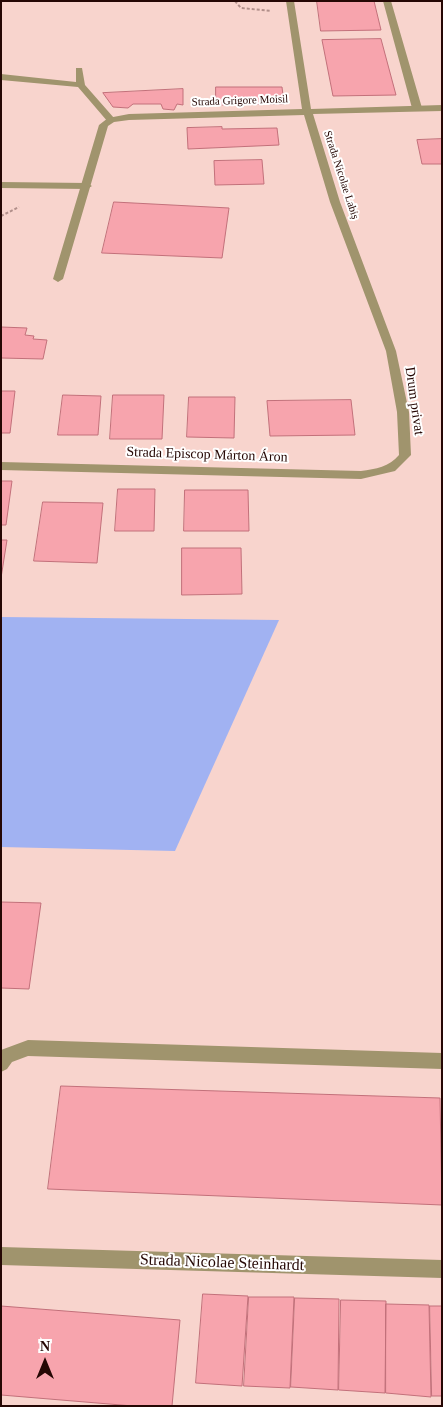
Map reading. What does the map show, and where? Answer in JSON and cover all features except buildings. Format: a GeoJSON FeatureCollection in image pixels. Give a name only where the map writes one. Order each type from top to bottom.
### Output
{"type":"FeatureCollection","features":[{"type":"Feature","properties":{"kind":"street","name":"Strada Nicolae Labiș"},"geometry":{"type":"LineString","coordinates":[[290,1],[307,111],[336,202],[391,351]]}},
{"type":"Feature","properties":{"kind":"street"},"geometry":{"type":"LineString","coordinates":[[387,1],[417,108]]}},
{"type":"Feature","properties":{"kind":"street"},"geometry":{"type":"LineString","coordinates":[[58,279],[104,125],[111,120],[81,85],[79,70]]}},
{"type":"Feature","properties":{"kind":"street"},"geometry":{"type":"LineString","coordinates":[[1,77],[81,85]]}},
{"type":"Feature","properties":{"kind":"street","name":"Strada Grigore Moisil"},"geometry":{"type":"LineString","coordinates":[[111,120],[129,117],[442,108]]}},
{"type":"Feature","properties":{"kind":"street"},"geometry":{"type":"LineString","coordinates":[[1,185],[87,186]]}},
{"type":"Feature","properties":{"kind":"street","name":"Drum privat"},"geometry":{"type":"LineString","coordinates":[[391,351],[402,412],[405,455]]}},
{"type":"Feature","properties":{"kind":"street","name":"Strada Episcop Márton Áron"},"geometry":{"type":"LineString","coordinates":[[1,466],[361,475],[380,473],[396,467],[405,455]]}},
{"type":"Feature","properties":{"kind":"street"},"geometry":{"type":"LineString","coordinates":[[1,1064],[6,1056],[28,1048],[442,1061]]}},
{"type":"Feature","properties":{"kind":"street","name":"Strada Nicolae Steinhardt"},"geometry":{"type":"LineString","coordinates":[[1,1256],[442,1269]]}},
{"type":"Feature","properties":{"kind":"path"},"geometry":{"type":"LineString","coordinates":[[234,1],[241,8],[292,13]]}},
{"type":"Feature","properties":{"kind":"shaded area"},"geometry":{"type":"Polygon","coordinates":[[[1,617],[279,620],[175,851],[1,847],[1,617]]]}}]}
